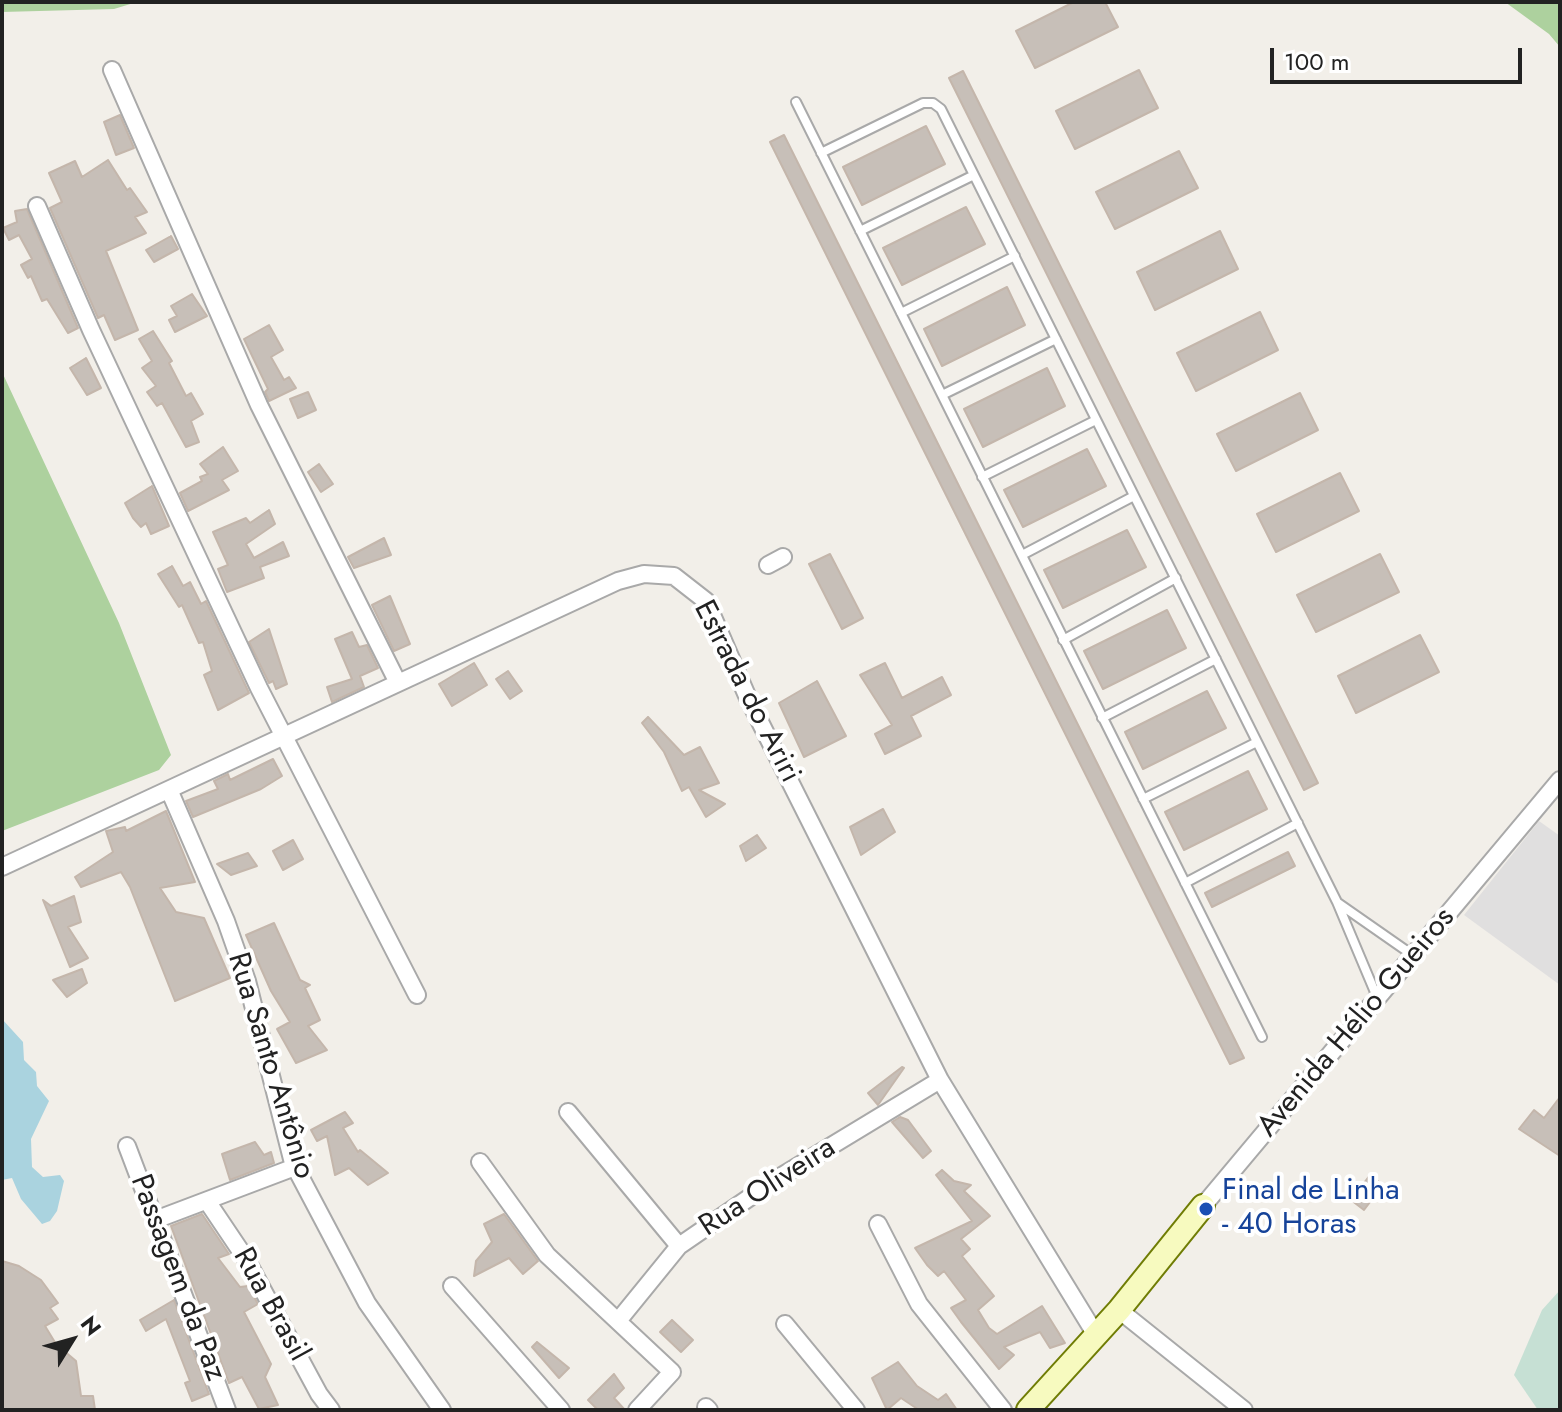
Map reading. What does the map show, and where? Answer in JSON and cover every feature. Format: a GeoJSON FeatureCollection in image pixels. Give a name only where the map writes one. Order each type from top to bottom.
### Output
{"type":"FeatureCollection","features":[{"type":"Feature","properties":{"kind":"main road","name":"Avenida Hélio Gueiros"},"geometry":{"type":"LineString","coordinates":[[1028,1410],[1119,1310],[1203,1206]]}},
{"type":"Feature","properties":{"kind":"street"},"geometry":{"type":"LineString","coordinates":[[112,70],[259,405],[398,683]]}},
{"type":"Feature","properties":{"kind":"street"},"geometry":{"type":"LineString","coordinates":[[37,206],[91,330],[283,734],[417,995]]}},
{"type":"Feature","properties":{"kind":"street","name":"Estrada do Ariri"},"geometry":{"type":"LineString","coordinates":[[2,867],[170,792],[283,734],[618,581],[661,573],[689,585],[711,611],[748,698],[940,1080],[1096,1335]]}},
{"type":"Feature","properties":{"kind":"street","name":"Avenida Hélio Gueiros"},"geometry":{"type":"LineString","coordinates":[[1203,1206],[1559,783]]}},
{"type":"Feature","properties":{"kind":"street","name":"Rua Santo Antônio"},"geometry":{"type":"LineString","coordinates":[[170,792],[226,921],[247,981],[295,1167],[367,1303],[442,1410]]}},
{"type":"Feature","properties":{"kind":"street","name":"Rua Oliveira"},"geometry":{"type":"LineString","coordinates":[[618,1321],[679,1246],[775,1180],[940,1080]]}},
{"type":"Feature","properties":{"kind":"street"},"geometry":{"type":"LineString","coordinates":[[568,1112],[679,1246]]}},
{"type":"Feature","properties":{"kind":"street","name":"Passagem da Paz"},"geometry":{"type":"LineString","coordinates":[[127,1146],[227,1410]]}},
{"type":"Feature","properties":{"kind":"street"},"geometry":{"type":"LineString","coordinates":[[480,1162],[547,1255],[672,1372],[637,1410]]}},
{"type":"Feature","properties":{"kind":"street"},"geometry":{"type":"LineString","coordinates":[[155,1220],[295,1167]]}},
{"type":"Feature","properties":{"kind":"street","name":"Rua Brasil"},"geometry":{"type":"LineString","coordinates":[[207,1201],[246,1259],[319,1394],[331,1410]]}},
{"type":"Feature","properties":{"kind":"street"},"geometry":{"type":"LineString","coordinates":[[878,1224],[919,1304],[1003,1410]]}},
{"type":"Feature","properties":{"kind":"street"},"geometry":{"type":"LineString","coordinates":[[452,1286],[561,1410]]}},
{"type":"Feature","properties":{"kind":"street"},"geometry":{"type":"LineString","coordinates":[[1119,1310],[1244,1410]]}},
{"type":"Feature","properties":{"kind":"street"},"geometry":{"type":"LineString","coordinates":[[785,1324],[856,1410]]}},
{"type":"Feature","properties":{"kind":"lane"},"geometry":{"type":"LineString","coordinates":[[796,102],[1262,1037]]}},
{"type":"Feature","properties":{"kind":"lane"},"geometry":{"type":"LineString","coordinates":[[821,153],[923,103],[933,103],[941,109],[1337,902],[1377,999]]}},
{"type":"Feature","properties":{"kind":"lane"},"geometry":{"type":"LineString","coordinates":[[860,231],[974,175]]}},
{"type":"Feature","properties":{"kind":"lane"},"geometry":{"type":"LineString","coordinates":[[901,313],[1015,256]]}},
{"type":"Feature","properties":{"kind":"lane"},"geometry":{"type":"LineString","coordinates":[[942,395],[1056,339]]}},
{"type":"Feature","properties":{"kind":"lane"},"geometry":{"type":"LineString","coordinates":[[982,477],[1096,420]]}},
{"type":"Feature","properties":{"kind":"lane"},"geometry":{"type":"LineString","coordinates":[[1022,555],[1134,496]]}},
{"type":"Feature","properties":{"kind":"lane"},"geometry":{"type":"LineString","coordinates":[[1063,640],[1176,578]]}},
{"type":"Feature","properties":{"kind":"lane"},"geometry":{"type":"LineString","coordinates":[[1102,718],[1216,659]]}},
{"type":"Feature","properties":{"kind":"lane"},"geometry":{"type":"LineString","coordinates":[[1143,799],[1257,742]]}},
{"type":"Feature","properties":{"kind":"lane"},"geometry":{"type":"LineString","coordinates":[[1185,883],[1298,823]]}},
{"type":"Feature","properties":{"kind":"lane"},"geometry":{"type":"LineString","coordinates":[[1337,902],[1414,956]]}},
{"type":"Feature","properties":{"kind":"shaded area"},"geometry":{"type":"Polygon","coordinates":[[[1539,821],[1560,836],[1560,985],[1464,915],[1539,821]]]}},
{"type":"Feature","properties":{"kind":"green space"},"geometry":{"type":"Polygon","coordinates":[[[2,2],[137,2],[114,9],[2,12],[2,2]]]}},
{"type":"Feature","properties":{"kind":"green space"},"geometry":{"type":"Polygon","coordinates":[[[1505,2],[1560,2],[1560,47],[1549,34],[1505,2]]]}},
{"type":"Feature","properties":{"kind":"green space"},"geometry":{"type":"Polygon","coordinates":[[[2,372],[119,623],[171,755],[159,770],[2,831],[2,372]]]}},
{"type":"Feature","properties":{"kind":"green space"},"geometry":{"type":"Polygon","coordinates":[[[1560,1290],[1560,1410],[1538,1410],[1514,1375],[1542,1310],[1560,1290]]]}},
{"type":"Feature","properties":{"kind":"water"},"geometry":{"type":"Polygon","coordinates":[[[2,1019],[23,1042],[24,1060],[36,1072],[37,1086],[49,1101],[31,1139],[32,1167],[43,1177],[60,1175],[64,1181],[57,1211],[50,1221],[42,1224],[21,1199],[12,1178],[2,1180],[2,1019]]]}},
{"type":"Feature","properties":{"kind":"building"},"geometry":{"type":"Polygon","coordinates":[[[1074,2],[1105,2],[1118,27],[1035,68],[1016,31],[1074,2]]]}},
{"type":"Feature","properties":{"kind":"building"},"geometry":{"type":"Polygon","coordinates":[[[1139,70],[1158,108],[1075,149],[1056,111],[1139,70]]]}},
{"type":"Feature","properties":{"kind":"building"},"geometry":{"type":"Polygon","coordinates":[[[963,71],[1318,783],[1304,790],[949,78],[963,71]]]}},
{"type":"Feature","properties":{"kind":"building"},"geometry":{"type":"Polygon","coordinates":[[[120,115],[134,148],[116,155],[104,122],[120,115]]]}},
{"type":"Feature","properties":{"kind":"building"},"geometry":{"type":"Polygon","coordinates":[[[926,126],[945,164],[862,205],[843,167],[926,126]]]}},
{"type":"Feature","properties":{"kind":"building"},"geometry":{"type":"Polygon","coordinates":[[[784,135],[1244,1058],[1230,1064],[770,142],[784,135]]]}},
{"type":"Feature","properties":{"kind":"building"},"geometry":{"type":"Polygon","coordinates":[[[1179,151],[1198,188],[1115,229],[1096,192],[1179,151]]]}},
{"type":"Feature","properties":{"kind":"building"},"geometry":{"type":"Polygon","coordinates":[[[108,160],[127,190],[130,188],[147,212],[135,217],[146,233],[106,251],[138,330],[115,340],[104,315],[98,318],[50,208],[62,202],[49,173],[75,161],[82,177],[108,160]]]}},
{"type":"Feature","properties":{"kind":"building"},"geometry":{"type":"Polygon","coordinates":[[[966,207],[985,244],[902,285],[883,248],[966,207]]]}},
{"type":"Feature","properties":{"kind":"building"},"geometry":{"type":"Polygon","coordinates":[[[27,209],[78,328],[68,333],[47,299],[42,301],[31,276],[28,278],[21,265],[32,259],[19,235],[9,240],[3,228],[17,222],[15,211],[27,209]]]}},
{"type":"Feature","properties":{"kind":"building"},"geometry":{"type":"Polygon","coordinates":[[[1220,231],[1238,269],[1155,310],[1137,272],[1220,231]]]}},
{"type":"Feature","properties":{"kind":"building"},"geometry":{"type":"Polygon","coordinates":[[[171,236],[178,249],[154,262],[146,250],[171,236]]]}},
{"type":"Feature","properties":{"kind":"building"},"geometry":{"type":"Polygon","coordinates":[[[1007,287],[1025,325],[942,366],[924,329],[1007,287]]]}},
{"type":"Feature","properties":{"kind":"building"},"geometry":{"type":"Polygon","coordinates":[[[192,294],[207,316],[175,332],[169,320],[177,316],[171,306],[192,294]]]}},
{"type":"Feature","properties":{"kind":"building"},"geometry":{"type":"Polygon","coordinates":[[[1260,312],[1278,350],[1196,391],[1177,353],[1260,312]]]}},
{"type":"Feature","properties":{"kind":"building"},"geometry":{"type":"Polygon","coordinates":[[[269,325],[283,350],[271,357],[284,380],[289,377],[296,388],[269,401],[265,392],[268,389],[244,339],[269,325]]]}},
{"type":"Feature","properties":{"kind":"building"},"geometry":{"type":"Polygon","coordinates":[[[153,331],[172,361],[169,363],[186,396],[191,393],[203,414],[191,421],[199,442],[186,447],[162,403],[157,406],[147,392],[156,386],[142,368],[152,361],[139,339],[153,331]]]}},
{"type":"Feature","properties":{"kind":"building"},"geometry":{"type":"Polygon","coordinates":[[[86,358],[101,388],[87,395],[70,368],[86,358]]]}},
{"type":"Feature","properties":{"kind":"building"},"geometry":{"type":"Polygon","coordinates":[[[1047,368],[1065,406],[983,447],[964,409],[1047,368]]]}},
{"type":"Feature","properties":{"kind":"building"},"geometry":{"type":"Polygon","coordinates":[[[308,392],[316,410],[298,418],[290,399],[308,392]]]}},
{"type":"Feature","properties":{"kind":"building"},"geometry":{"type":"Polygon","coordinates":[[[1300,393],[1318,430],[1236,471],[1217,434],[1300,393]]]}},
{"type":"Feature","properties":{"kind":"building"},"geometry":{"type":"Polygon","coordinates":[[[223,447],[238,471],[222,480],[229,490],[188,511],[180,493],[202,481],[200,477],[208,474],[200,464],[223,447]]]}},
{"type":"Feature","properties":{"kind":"building"},"geometry":{"type":"Polygon","coordinates":[[[1087,449],[1106,486],[1023,527],[1004,490],[1087,449]]]}},
{"type":"Feature","properties":{"kind":"building"},"geometry":{"type":"Polygon","coordinates":[[[319,464],[333,484],[321,492],[308,472],[319,464]]]}},
{"type":"Feature","properties":{"kind":"building"},"geometry":{"type":"Polygon","coordinates":[[[1340,473],[1359,511],[1276,552],[1257,514],[1340,473]]]}},
{"type":"Feature","properties":{"kind":"building"},"geometry":{"type":"Polygon","coordinates":[[[152,486],[169,526],[151,534],[146,523],[141,527],[133,518],[125,503],[152,486]]]}},
{"type":"Feature","properties":{"kind":"building"},"geometry":{"type":"Polygon","coordinates":[[[269,510],[275,524],[246,544],[254,558],[283,542],[289,556],[260,567],[264,578],[227,592],[218,569],[228,565],[213,532],[246,518],[250,523],[269,510]]]}},
{"type":"Feature","properties":{"kind":"building"},"geometry":{"type":"Polygon","coordinates":[[[1127,530],[1146,567],[1063,608],[1044,570],[1127,530]]]}},
{"type":"Feature","properties":{"kind":"building"},"geometry":{"type":"Polygon","coordinates":[[[384,538],[391,555],[354,568],[348,557],[384,538]]]}},
{"type":"Feature","properties":{"kind":"building"},"geometry":{"type":"Polygon","coordinates":[[[830,554],[863,618],[842,629],[809,564],[830,554]]]}},
{"type":"Feature","properties":{"kind":"building"},"geometry":{"type":"Polygon","coordinates":[[[1380,554],[1399,592],[1316,632],[1297,595],[1380,554]]]}},
{"type":"Feature","properties":{"kind":"building"},"geometry":{"type":"Polygon","coordinates":[[[172,566],[183,586],[190,582],[201,604],[206,601],[249,693],[218,710],[204,675],[212,671],[203,642],[199,643],[182,605],[179,607],[158,574],[172,566]]]}},
{"type":"Feature","properties":{"kind":"building"},"geometry":{"type":"Polygon","coordinates":[[[390,596],[410,644],[394,651],[372,605],[390,596]]]}},
{"type":"Feature","properties":{"kind":"building"},"geometry":{"type":"Polygon","coordinates":[[[1167,610],[1186,648],[1103,689],[1084,651],[1167,610]]]}},
{"type":"Feature","properties":{"kind":"building"},"geometry":{"type":"Polygon","coordinates":[[[269,629],[287,684],[276,689],[273,681],[269,683],[249,642],[269,629]]]}},
{"type":"Feature","properties":{"kind":"building"},"geometry":{"type":"Polygon","coordinates":[[[352,632],[359,647],[367,645],[378,668],[360,676],[364,687],[332,702],[327,687],[352,679],[335,639],[352,632]]]}},
{"type":"Feature","properties":{"kind":"building"},"geometry":{"type":"Polygon","coordinates":[[[1420,635],[1439,672],[1356,713],[1338,676],[1420,635]]]}},
{"type":"Feature","properties":{"kind":"building"},"geometry":{"type":"Polygon","coordinates":[[[474,663],[487,685],[452,706],[439,684],[474,663]]]}},
{"type":"Feature","properties":{"kind":"building"},"geometry":{"type":"Polygon","coordinates":[[[885,663],[902,698],[942,677],[951,695],[911,716],[921,736],[885,754],[875,734],[892,725],[860,675],[885,663]]]}},
{"type":"Feature","properties":{"kind":"building"},"geometry":{"type":"Polygon","coordinates":[[[508,671],[522,691],[510,699],[496,679],[508,671]]]}},
{"type":"Feature","properties":{"kind":"building"},"geometry":{"type":"Polygon","coordinates":[[[817,681],[846,736],[804,757],[779,703],[817,681]]]}},
{"type":"Feature","properties":{"kind":"building"},"geometry":{"type":"Polygon","coordinates":[[[1207,691],[1226,728],[1143,769],[1125,732],[1207,691]]]}},
{"type":"Feature","properties":{"kind":"building"},"geometry":{"type":"Polygon","coordinates":[[[648,717],[684,755],[700,747],[719,783],[699,790],[725,804],[706,817],[689,787],[682,791],[664,752],[642,723],[648,717]]]}},
{"type":"Feature","properties":{"kind":"building"},"geometry":{"type":"Polygon","coordinates":[[[273,759],[282,776],[261,789],[193,817],[186,801],[218,789],[214,781],[228,774],[230,780],[273,759]]]}},
{"type":"Feature","properties":{"kind":"building"},"geometry":{"type":"Polygon","coordinates":[[[1248,771],[1267,809],[1184,850],[1165,812],[1248,771]]]}},
{"type":"Feature","properties":{"kind":"building"},"geometry":{"type":"Polygon","coordinates":[[[883,809],[895,832],[861,855],[850,827],[883,809]]]}},
{"type":"Feature","properties":{"kind":"building"},"geometry":{"type":"Polygon","coordinates":[[[166,811],[195,882],[160,888],[176,912],[204,918],[230,978],[175,1001],[130,887],[121,872],[81,887],[75,877],[113,852],[106,831],[125,827],[126,831],[166,811]]]}},
{"type":"Feature","properties":{"kind":"building"},"geometry":{"type":"Polygon","coordinates":[[[757,835],[766,848],[746,861],[740,846],[757,835]]]}},
{"type":"Feature","properties":{"kind":"building"},"geometry":{"type":"Polygon","coordinates":[[[293,840],[303,859],[283,870],[273,851],[293,840]]]}},
{"type":"Feature","properties":{"kind":"building"},"geometry":{"type":"Polygon","coordinates":[[[1288,852],[1295,866],[1212,907],[1205,893],[1288,852]]]}},
{"type":"Feature","properties":{"kind":"building"},"geometry":{"type":"Polygon","coordinates":[[[248,853],[257,866],[231,875],[217,864],[248,853]]]}},
{"type":"Feature","properties":{"kind":"building"},"geometry":{"type":"Polygon","coordinates":[[[74,896],[81,922],[68,927],[88,958],[70,967],[43,900],[51,906],[74,896]]]}},
{"type":"Feature","properties":{"kind":"building"},"geometry":{"type":"Polygon","coordinates":[[[274,923],[300,980],[310,985],[305,988],[320,1020],[308,1026],[327,1050],[296,1063],[277,1029],[290,1022],[271,991],[246,935],[274,923]]]}},
{"type":"Feature","properties":{"kind":"building"},"geometry":{"type":"Polygon","coordinates":[[[82,969],[87,983],[67,997],[53,980],[82,969]]]}},
{"type":"Feature","properties":{"kind":"building"},"geometry":{"type":"Polygon","coordinates":[[[904,1068],[878,1105],[868,1093],[904,1068]]]}},
{"type":"Feature","properties":{"kind":"building"},"geometry":{"type":"Polygon","coordinates":[[[1560,1097],[1560,1156],[1519,1129],[1534,1110],[1544,1118],[1560,1097]]]}},
{"type":"Feature","properties":{"kind":"building"},"geometry":{"type":"Polygon","coordinates":[[[345,1112],[353,1123],[343,1128],[358,1152],[360,1150],[388,1173],[368,1185],[349,1168],[335,1175],[327,1136],[317,1141],[311,1130],[345,1112]]]}},
{"type":"Feature","properties":{"kind":"building"},"geometry":{"type":"Polygon","coordinates":[[[900,1117],[908,1120],[931,1151],[923,1158],[892,1122],[900,1117]]]}},
{"type":"Feature","properties":{"kind":"building"},"geometry":{"type":"Polygon","coordinates":[[[255,1142],[264,1155],[271,1152],[274,1163],[230,1180],[222,1154],[255,1142]]]}},
{"type":"Feature","properties":{"kind":"building"},"geometry":{"type":"Polygon","coordinates":[[[942,1170],[954,1181],[971,1185],[964,1191],[990,1216],[961,1239],[970,1249],[962,1256],[994,1296],[978,1310],[989,1328],[997,1334],[1042,1306],[1065,1343],[1050,1348],[1040,1332],[1004,1347],[1014,1355],[999,1369],[951,1308],[966,1300],[944,1271],[938,1276],[915,1248],[972,1221],[936,1175],[942,1170]]]}},
{"type":"Feature","properties":{"kind":"building"},"geometry":{"type":"Polygon","coordinates":[[[1370,1175],[1383,1185],[1364,1210],[1351,1200],[1370,1175]]]}},
{"type":"Feature","properties":{"kind":"building"},"geometry":{"type":"Polygon","coordinates":[[[202,1214],[229,1254],[218,1258],[240,1287],[248,1286],[258,1304],[244,1312],[271,1364],[265,1377],[278,1405],[259,1409],[242,1377],[229,1383],[171,1226],[202,1214]]]}},
{"type":"Feature","properties":{"kind":"building"},"geometry":{"type":"Polygon","coordinates":[[[504,1214],[538,1261],[523,1274],[509,1258],[474,1276],[476,1261],[492,1242],[484,1224],[504,1214]]]}},
{"type":"Feature","properties":{"kind":"building"},"geometry":{"type":"Polygon","coordinates":[[[2,1261],[19,1266],[41,1280],[58,1303],[50,1308],[58,1319],[45,1326],[56,1344],[76,1361],[81,1396],[93,1396],[95,1410],[2,1410],[2,1261]]]}},
{"type":"Feature","properties":{"kind":"building"},"geometry":{"type":"Polygon","coordinates":[[[174,1300],[209,1394],[192,1401],[185,1383],[190,1381],[166,1319],[146,1331],[140,1320],[174,1300]]]}},
{"type":"Feature","properties":{"kind":"building"},"geometry":{"type":"Polygon","coordinates":[[[672,1320],[693,1340],[681,1352],[660,1332],[672,1320]]]}},
{"type":"Feature","properties":{"kind":"building"},"geometry":{"type":"Polygon","coordinates":[[[537,1342],[569,1368],[559,1378],[532,1347],[537,1342]]]}},
{"type":"Feature","properties":{"kind":"building"},"geometry":{"type":"Polygon","coordinates":[[[898,1362],[917,1386],[938,1400],[946,1394],[957,1410],[919,1410],[901,1398],[887,1410],[872,1378],[898,1362]]]}},
{"type":"Feature","properties":{"kind":"building"},"geometry":{"type":"Polygon","coordinates":[[[614,1374],[624,1388],[614,1398],[625,1410],[598,1410],[588,1400],[614,1374]]]}},
{"type":"Feature","properties":{"kind":"place","name":"Final de Linha - 40 Horas"},"geometry":{"type":"Point","coordinates":[1206,1209]}}]}
